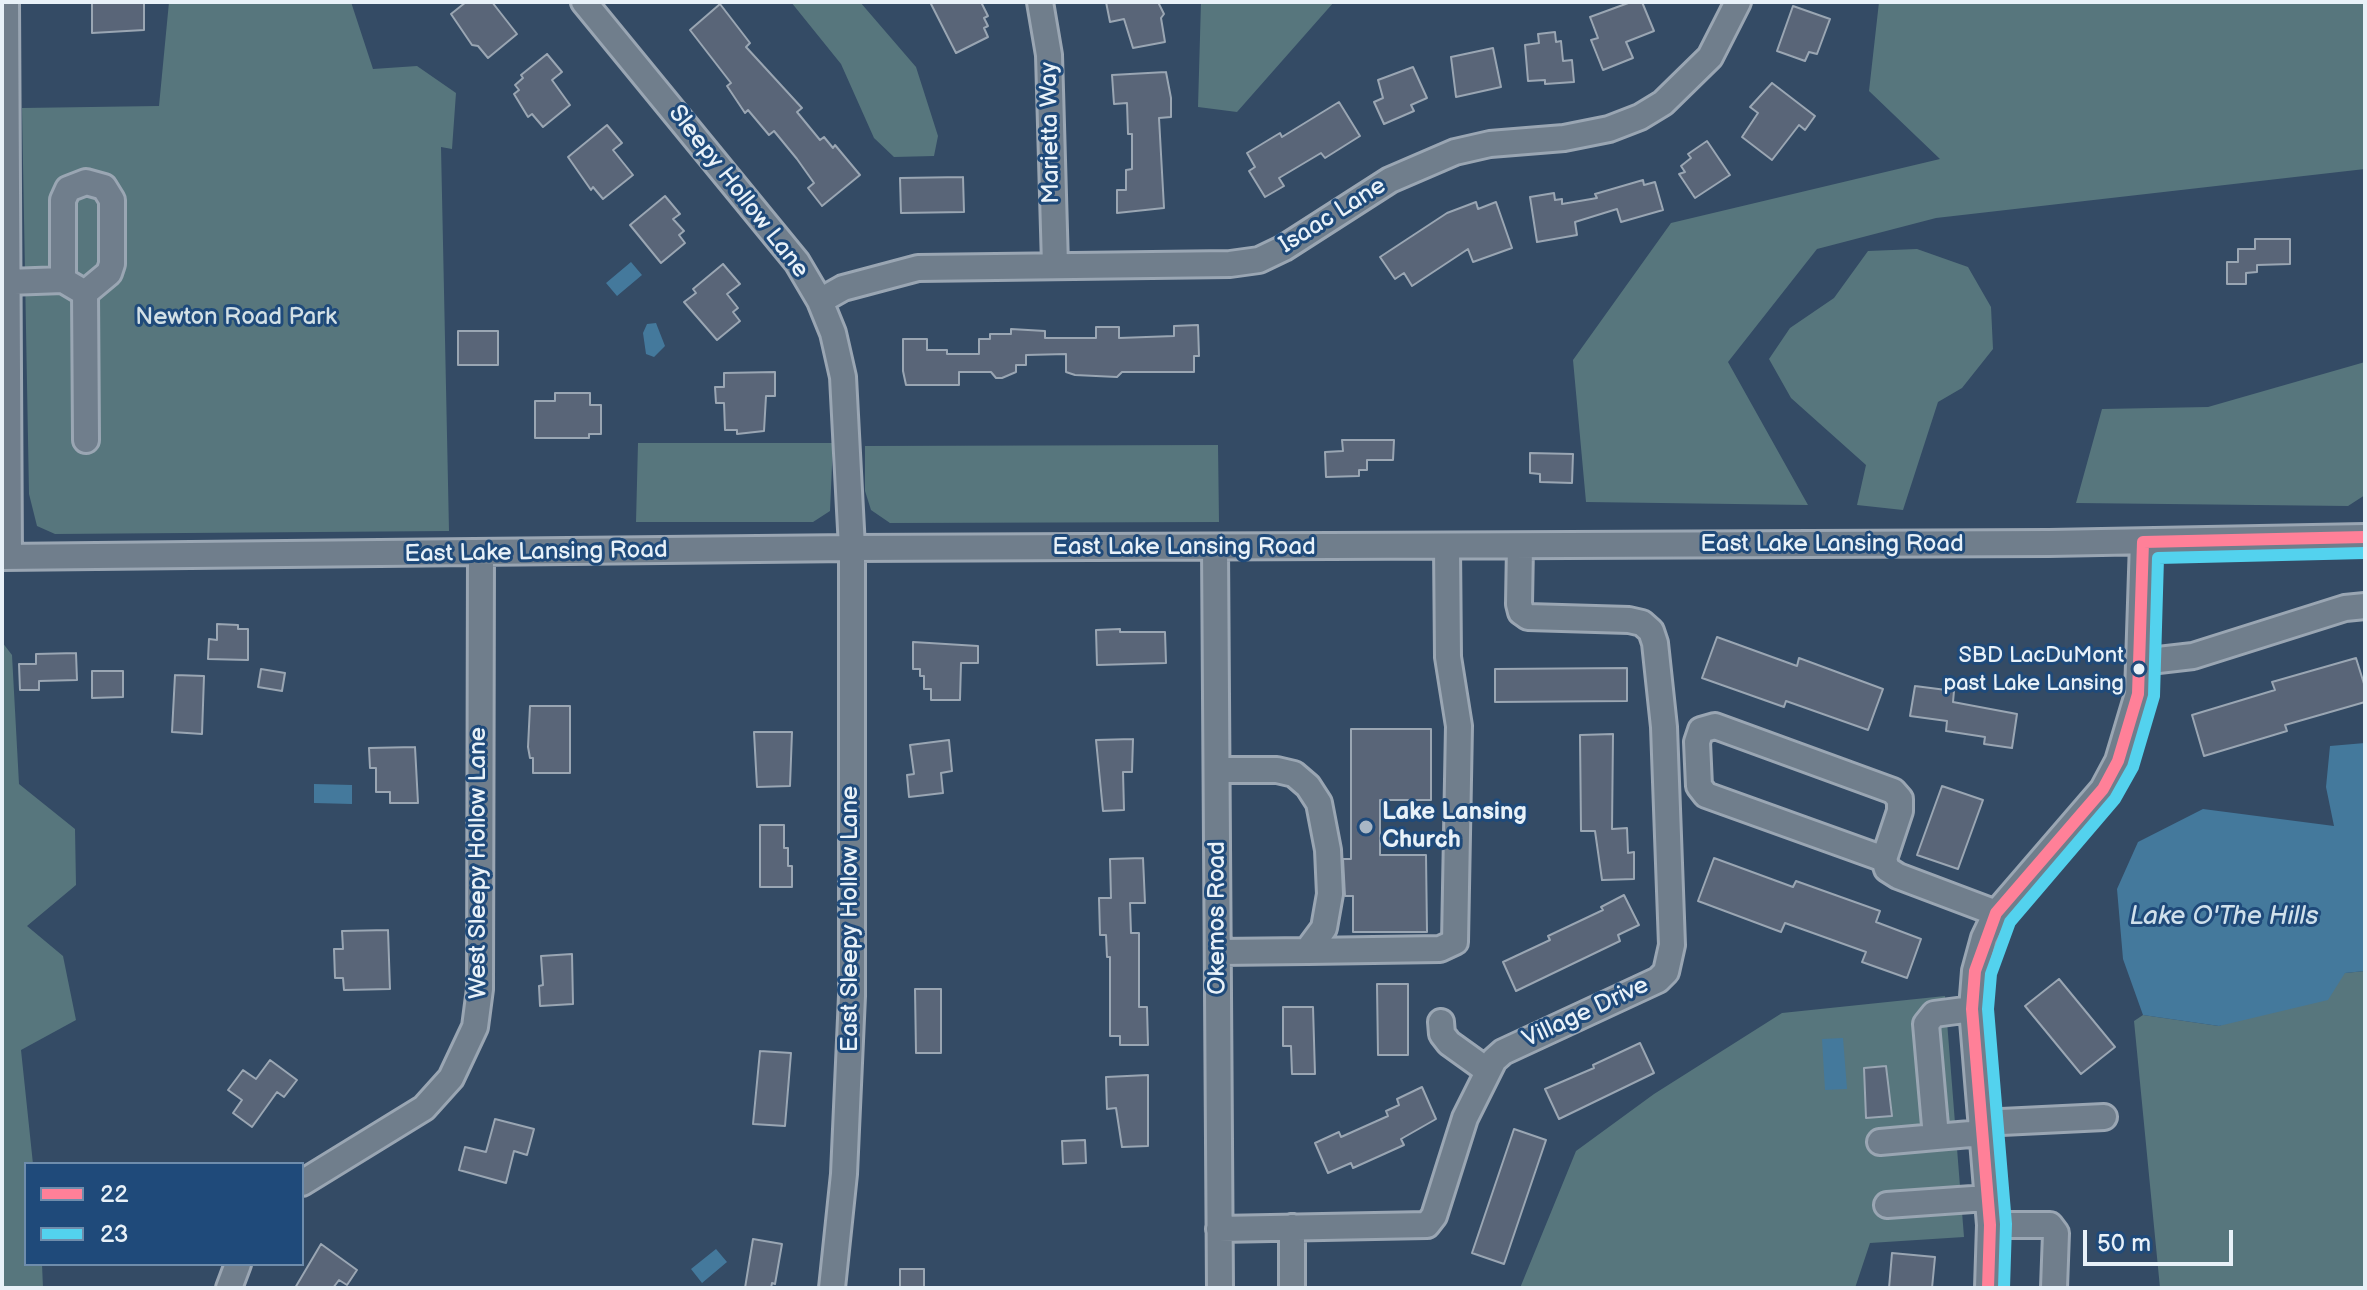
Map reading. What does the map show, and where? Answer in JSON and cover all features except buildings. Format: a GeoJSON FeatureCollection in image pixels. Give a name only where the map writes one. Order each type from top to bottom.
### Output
{"type":"FeatureCollection","features":[{"type":"Feature","properties":{"kind":"street"},"geometry":{"type":"LineString","coordinates":[[6,2],[6,557]]}},
{"type":"Feature","properties":{"kind":"street","name":"Sleepy Hollow Lane"},"geometry":{"type":"LineString","coordinates":[[584,2],[768,225],[820,301],[833,333],[843,377],[852,548]]}},
{"type":"Feature","properties":{"kind":"street","name":"Marietta Way"},"geometry":{"type":"LineString","coordinates":[[1040,2],[1049,55],[1055,265]]}},
{"type":"Feature","properties":{"kind":"street","name":"Isaac Lane"},"geometry":{"type":"LineString","coordinates":[[820,301],[843,288],[918,268],[1230,264],[1259,260],[1284,248],[1390,180],[1455,152],[1490,144],[1564,138],[1609,129],[1651,110],[1688,80],[1710,57],[1738,2]]}},
{"type":"Feature","properties":{"kind":"street"},"geometry":{"type":"LineString","coordinates":[[63,280],[63,200],[68,189],[86,182],[104,187],[112,200],[112,264],[109,273],[85,293]]}},
{"type":"Feature","properties":{"kind":"street"},"geometry":{"type":"LineString","coordinates":[[8,282],[63,280],[85,293]]}},
{"type":"Feature","properties":{"kind":"street"},"geometry":{"type":"LineString","coordinates":[[85,293],[86,440]]}},
{"type":"Feature","properties":{"kind":"street","name":"East Lake Lansing Road"},"geometry":{"type":"LineString","coordinates":[[6,557],[852,548],[2143,542],[2365,537]]}},
{"type":"Feature","properties":{"kind":"street"},"geometry":{"type":"LineString","coordinates":[[1988,1288],[1990,1225],[1972,1009],[1975,971],[1984,938],[1996,913],[2103,789],[2130,725],[2141,662],[2143,542]]}},
{"type":"Feature","properties":{"kind":"street","name":"Village Drive"},"geometry":{"type":"LineString","coordinates":[[1219,1229],[1427,1225],[1434,1216],[1465,1118],[1488,1071],[1503,1052],[1658,980],[1671,959],[1664,727],[1651,631],[1642,623],[1629,620],[1528,617],[1521,612],[1519,604],[1520,546]]}},
{"type":"Feature","properties":{"kind":"street"},"geometry":{"type":"LineString","coordinates":[[1219,952],[1440,949],[1455,942],[1459,726],[1448,657],[1447,547]]}},
{"type":"Feature","properties":{"kind":"street","name":"East Sleepy Hollow Lane"},"geometry":{"type":"LineString","coordinates":[[832,1288],[849,1085],[852,548]]}},
{"type":"Feature","properties":{"kind":"street","name":"Okemos Road"},"geometry":{"type":"LineString","coordinates":[[1215,548],[1220,1288]]}},
{"type":"Feature","properties":{"kind":"street","name":"West Sleepy Hollow Lane"},"geometry":{"type":"LineString","coordinates":[[304,1182],[424,1108],[451,1078],[475,1027],[480,989],[481,553]]}},
{"type":"Feature","properties":{"kind":"street"},"geometry":{"type":"LineString","coordinates":[[2141,662],[2193,656],[2345,608],[2365,606]]}},
{"type":"Feature","properties":{"kind":"street"},"geometry":{"type":"LineString","coordinates":[[1884,859],[1706,795],[1699,786],[1697,742],[1701,730],[1715,726],[1893,791],[1900,799],[1900,811],[1884,859],[1887,869],[1996,913]]}},
{"type":"Feature","properties":{"kind":"street"},"geometry":{"type":"LineString","coordinates":[[1217,770],[1277,770],[1294,774],[1308,786],[1319,803],[1328,850],[1330,894],[1324,928],[1307,951]]}},
{"type":"Feature","properties":{"kind":"street"},"geometry":{"type":"LineString","coordinates":[[1936,1137],[1926,1024],[1934,1014],[1972,1009]]}},
{"type":"Feature","properties":{"kind":"street"},"geometry":{"type":"LineString","coordinates":[[1441,1022],[1442,1034],[1449,1043],[1488,1071]]}},
{"type":"Feature","properties":{"kind":"street"},"geometry":{"type":"LineString","coordinates":[[1880,1142],[1936,1137],[1981,1128],[2104,1117]]}},
{"type":"Feature","properties":{"kind":"street"},"geometry":{"type":"LineString","coordinates":[[1887,1205],[1987,1198]]}},
{"type":"Feature","properties":{"kind":"street"},"geometry":{"type":"LineString","coordinates":[[1990,1225],[2050,1225],[2056,1233],[2054,1288]]}},
{"type":"Feature","properties":{"kind":"street"},"geometry":{"type":"LineString","coordinates":[[1292,1227],[1292,1288]]}},
{"type":"Feature","properties":{"kind":"street"},"geometry":{"type":"LineString","coordinates":[[229,1288],[237,1266]]}},
{"type":"Feature","properties":{"kind":"green space","name":"Newton Road Park"},"geometry":{"type":"Polygon","coordinates":[[[169,2],[351,2],[373,69],[417,66],[456,93],[452,149],[441,147],[449,531],[55,534],[37,526],[29,494],[22,108],[159,106],[169,2]]]}},
{"type":"Feature","properties":{"kind":"green space"},"geometry":{"type":"Polygon","coordinates":[[[791,2],[860,2],[916,67],[938,136],[934,156],[894,157],[874,138],[841,64],[791,2]]]}},
{"type":"Feature","properties":{"kind":"green space"},"geometry":{"type":"Polygon","coordinates":[[[1201,2],[1334,2],[1237,112],[1198,107],[1201,2]]]}},
{"type":"Feature","properties":{"kind":"green space"},"geometry":{"type":"Polygon","coordinates":[[[1879,2],[2365,2],[2365,169],[1936,218],[1817,249],[1728,362],[1808,505],[1586,502],[1573,360],[1671,223],[1940,159],[1869,91],[1879,2]]]}},
{"type":"Feature","properties":{"kind":"green space"},"geometry":{"type":"Polygon","coordinates":[[[1917,249],[1968,267],[1991,307],[1993,349],[1962,388],[1938,402],[1903,510],[1857,505],[1866,465],[1791,398],[1769,359],[1790,328],[1834,298],[1868,251],[1917,249]]]}},
{"type":"Feature","properties":{"kind":"green space"},"geometry":{"type":"Polygon","coordinates":[[[2365,362],[2365,495],[2348,506],[2076,503],[2102,409],[2208,407],[2365,362]]]}},
{"type":"Feature","properties":{"kind":"green space"},"geometry":{"type":"Polygon","coordinates":[[[638,443],[833,443],[830,511],[813,522],[636,522],[638,443]]]}},
{"type":"Feature","properties":{"kind":"green space"},"geometry":{"type":"Polygon","coordinates":[[[1218,445],[1219,522],[890,523],[871,510],[865,491],[865,446],[1218,445]]]}},
{"type":"Feature","properties":{"kind":"green space"},"geometry":{"type":"Polygon","coordinates":[[[2,642],[12,655],[19,784],[75,829],[76,885],[27,926],[63,956],[76,1020],[21,1050],[33,1162],[24,1162],[24,1266],[42,1266],[43,1288],[2,1288],[2,642]]]}},
{"type":"Feature","properties":{"kind":"green space"},"geometry":{"type":"Polygon","coordinates":[[[2365,971],[2365,1288],[2160,1288],[2134,1021],[2143,1015],[2219,1026],[2345,973],[2365,971]]]}},
{"type":"Feature","properties":{"kind":"green space"},"geometry":{"type":"Polygon","coordinates":[[[1945,996],[1964,1237],[1870,1243],[1855,1288],[1520,1288],[1576,1151],[1654,1094],[1782,1013],[1945,996]]]}},
{"type":"Feature","properties":{"kind":"water"},"geometry":{"type":"Polygon","coordinates":[[[631,262],[642,275],[617,296],[606,283],[631,262]]]}},
{"type":"Feature","properties":{"kind":"water"},"geometry":{"type":"Polygon","coordinates":[[[656,323],[665,346],[654,357],[646,354],[643,333],[647,324],[656,323]]]}},
{"type":"Feature","properties":{"kind":"water","name":"Lake O'The Hills"},"geometry":{"type":"Polygon","coordinates":[[[2365,743],[2365,971],[2345,973],[2328,1000],[2219,1026],[2143,1015],[2123,959],[2117,889],[2138,842],[2203,809],[2334,826],[2326,787],[2330,746],[2365,743]]]}},
{"type":"Feature","properties":{"kind":"water"},"geometry":{"type":"Polygon","coordinates":[[[314,784],[352,785],[352,804],[314,803],[314,784]]]}},
{"type":"Feature","properties":{"kind":"water"},"geometry":{"type":"Polygon","coordinates":[[[1843,1038],[1847,1089],[1825,1090],[1822,1039],[1843,1038]]]}},
{"type":"Feature","properties":{"kind":"water"},"geometry":{"type":"Polygon","coordinates":[[[716,1249],[727,1262],[702,1283],[691,1269],[716,1249]]]}},
{"type":"Feature","properties":{"kind":"transit line","name":"22"},"geometry":{"type":"LineString","coordinates":[[1988,1288],[1990,1225],[1972,1009],[1975,971],[1996,913],[2103,789],[2118,761],[2138,694],[2143,542],[2365,537]]}},
{"type":"Feature","properties":{"kind":"transit line","name":"23"},"geometry":{"type":"LineString","coordinates":[[2004,1288],[2006,1224],[1988,1009],[1991,974],[2010,922],[2115,799],[2133,767],[2154,696],[2158,558],[2365,553]]}},
{"type":"Feature","properties":{"kind":"place","name":"SBD LacDuMont past Lake Lansing"},"geometry":{"type":"Point","coordinates":[2139,669]}},
{"type":"Feature","properties":{"kind":"place","name":"Lake Lansing Church"},"geometry":{"type":"Point","coordinates":[1366,827]}}]}
